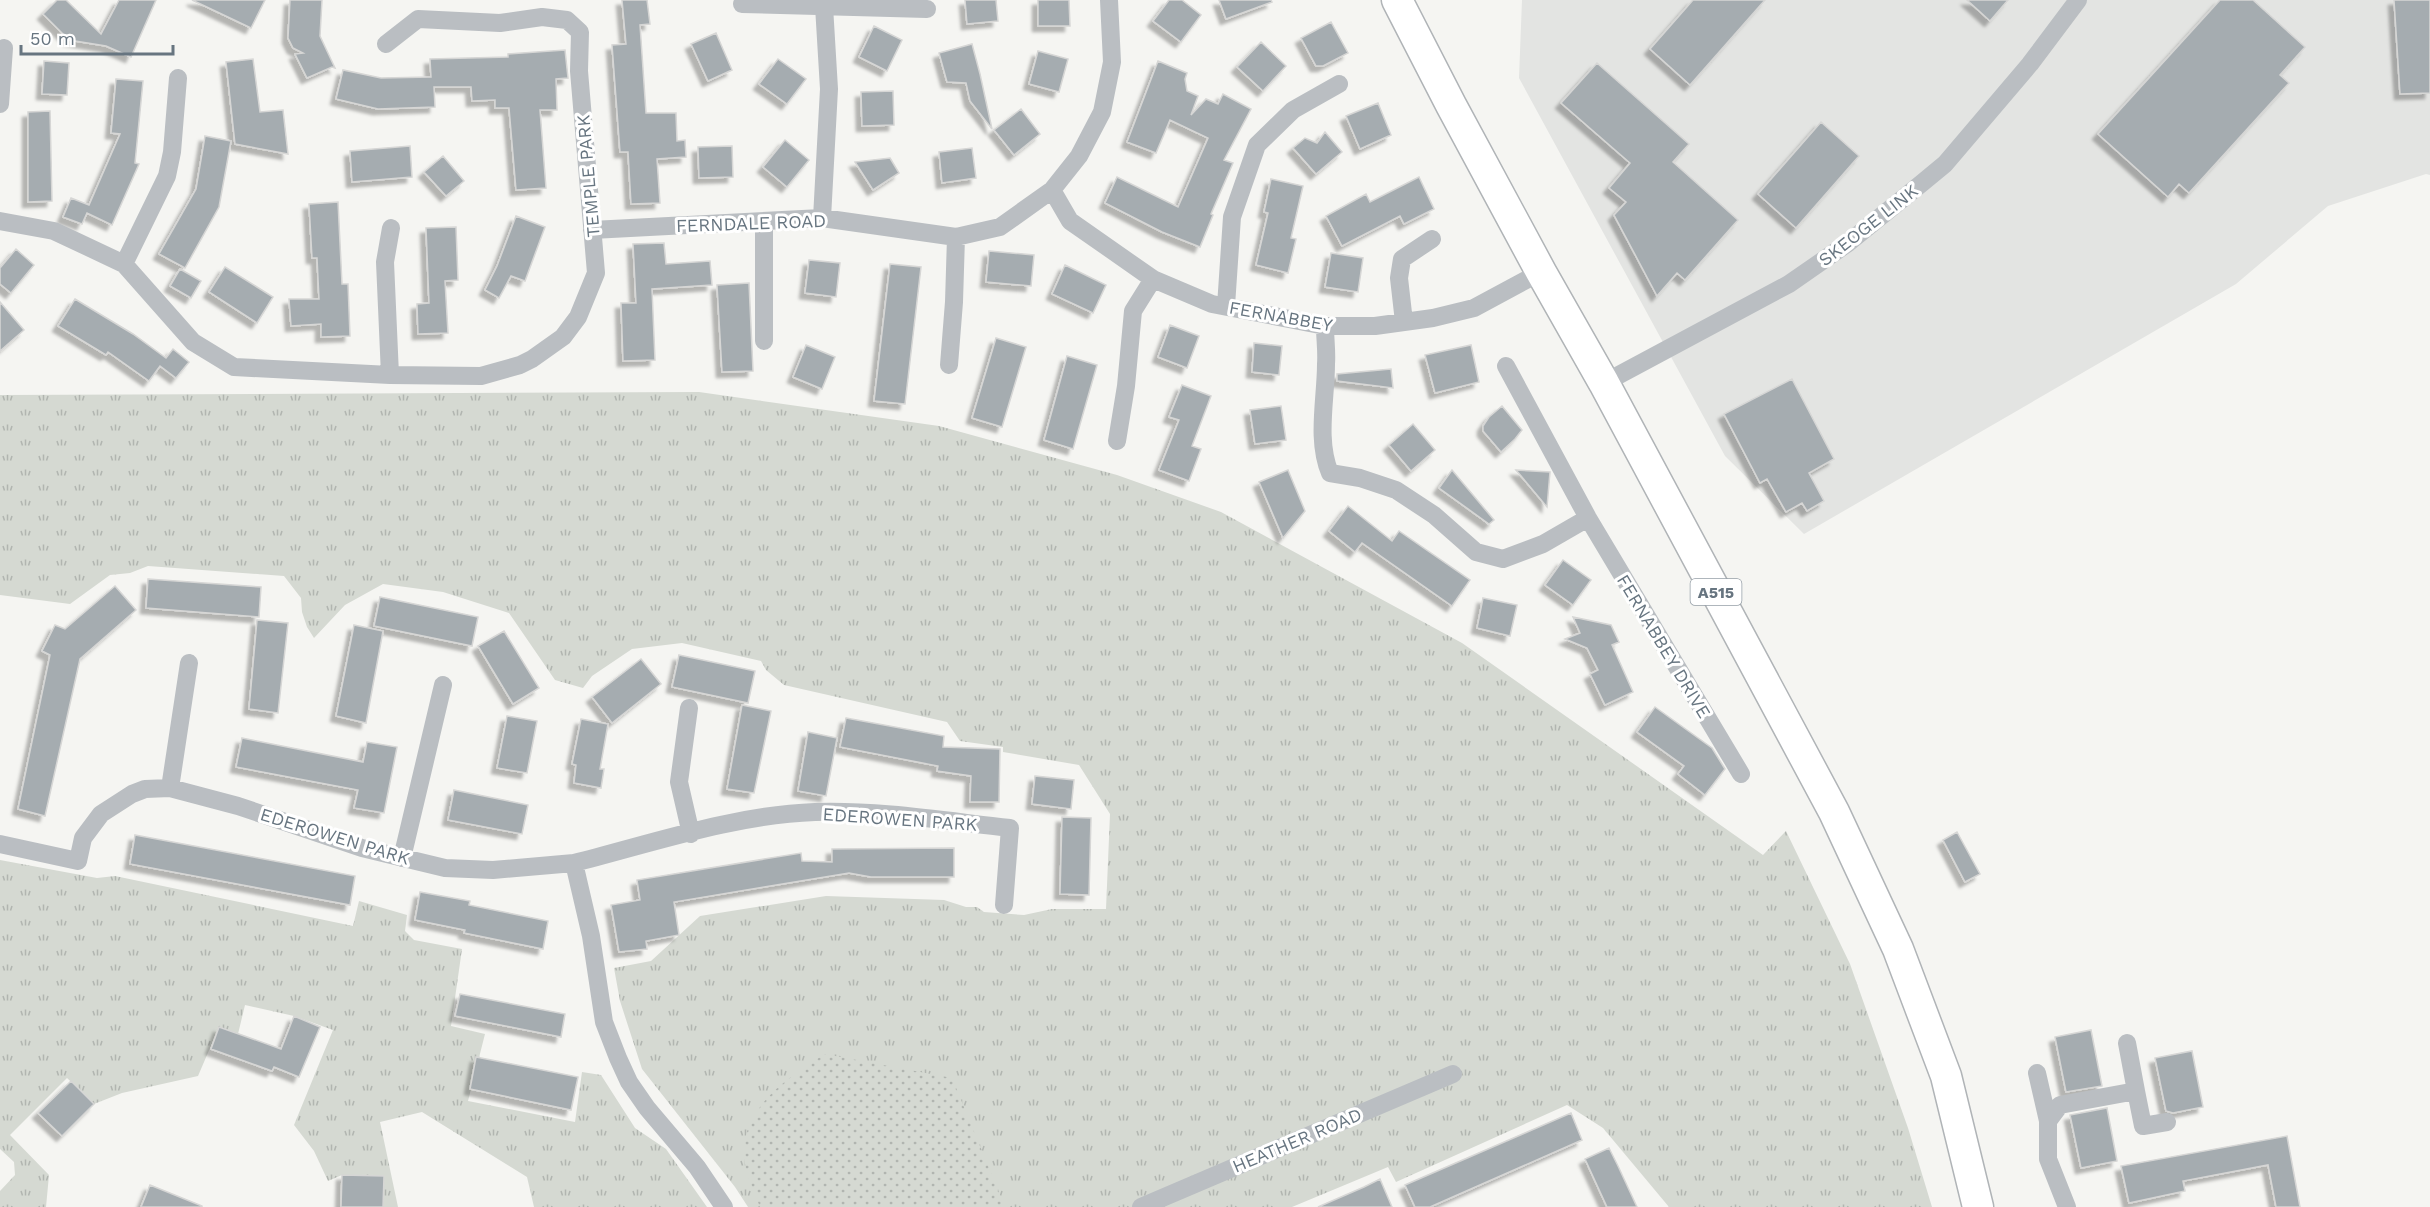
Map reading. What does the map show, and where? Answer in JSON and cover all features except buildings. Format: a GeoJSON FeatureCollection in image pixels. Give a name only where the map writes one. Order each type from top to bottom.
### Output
{"type":"FeatureCollection","features":[{"type":"Feature","properties":{"kind":"highway","name":"A515"},"geometry":{"type":"LineString","coordinates":[[1397,0],[1541,272],[1604,383],[1834,812],[1898,949],[1946,1076],[1978,1207]]}},
{"type":"Feature","properties":{"kind":"street","name":"SKEOGE LINK"},"geometry":{"type":"LineString","coordinates":[[1604,383],[1789,284],[1848,243],[1945,164],[2030,64],[2078,0]]}},
{"type":"Feature","properties":{"kind":"street","name":"FERNDALE ROAD"},"geometry":{"type":"LineString","coordinates":[[592,230],[822,218],[956,237],[1000,227],[1052,190],[1079,156],[1102,112],[1112,62],[1111,1]]}},
{"type":"Feature","properties":{"kind":"street"},"geometry":{"type":"LineString","coordinates":[[742,4],[927,9]]}},
{"type":"Feature","properties":{"kind":"street"},"geometry":{"type":"LineString","coordinates":[[822,218],[830,89],[824,6]]}},
{"type":"Feature","properties":{"kind":"street","name":"TEMPLE PARK"},"geometry":{"type":"LineString","coordinates":[[0,221],[54,231],[124,264],[193,342],[234,367],[390,375],[481,376],[532,359],[563,337],[578,317],[596,273],[579,71],[580,32],[567,20],[542,17],[500,23],[418,19],[386,44]]}},
{"type":"Feature","properties":{"kind":"street"},"geometry":{"type":"LineString","coordinates":[[0,104],[4,48]]}},
{"type":"Feature","properties":{"kind":"street"},"geometry":{"type":"LineString","coordinates":[[124,264],[167,176],[172,152],[178,78]]}},
{"type":"Feature","properties":{"kind":"street"},"geometry":{"type":"LineString","coordinates":[[1226,306],[1232,217],[1257,146],[1293,110],[1339,84]]}},
{"type":"Feature","properties":{"kind":"street","name":"FERNABBEY"},"geometry":{"type":"LineString","coordinates":[[1052,190],[1070,221],[1153,279],[1212,304],[1325,326],[1375,327],[1474,308],[1541,272]]}},
{"type":"Feature","properties":{"kind":"street"},"geometry":{"type":"LineString","coordinates":[[764,221],[764,341]]}},
{"type":"Feature","properties":{"kind":"street"},"geometry":{"type":"LineString","coordinates":[[390,375],[385,262],[391,228]]}},
{"type":"Feature","properties":{"kind":"street"},"geometry":{"type":"LineString","coordinates":[[949,365],[956,237]]}},
{"type":"Feature","properties":{"kind":"street"},"geometry":{"type":"LineString","coordinates":[[1404,322],[1399,278],[1402,259],[1432,239]]}},
{"type":"Feature","properties":{"kind":"street"},"geometry":{"type":"LineString","coordinates":[[1117,441],[1126,386],[1133,311],[1153,279]]}},
{"type":"Feature","properties":{"kind":"street"},"geometry":{"type":"LineString","coordinates":[[1325,326],[1323,432],[1325,461],[1329,473],[1360,478],[1396,490],[1434,515],[1476,552],[1503,559],[1543,544],[1588,518]]}},
{"type":"Feature","properties":{"kind":"street","name":"FERNABBEY DRIVE"},"geometry":{"type":"LineString","coordinates":[[1506,366],[1588,518],[1741,774]]}},
{"type":"Feature","properties":{"kind":"street"},"geometry":{"type":"LineString","coordinates":[[170,788],[189,663]]}},
{"type":"Feature","properties":{"kind":"street"},"geometry":{"type":"LineString","coordinates":[[402,858],[443,685]]}},
{"type":"Feature","properties":{"kind":"street"},"geometry":{"type":"LineString","coordinates":[[689,708],[679,782],[691,834]]}},
{"type":"Feature","properties":{"kind":"street","name":"EDEROWEN PARK"},"geometry":{"type":"LineString","coordinates":[[0,844],[78,861],[83,838],[101,814],[139,791],[170,788],[238,806],[362,848],[445,868],[493,870],[574,863],[740,821],[813,812],[858,812],[1010,828],[1004,905]]}},
{"type":"Feature","properties":{"kind":"street"},"geometry":{"type":"LineString","coordinates":[[574,863],[591,936],[604,1022],[618,1058],[629,1082],[647,1108],[697,1167],[724,1207]]}},
{"type":"Feature","properties":{"kind":"street"},"geometry":{"type":"LineString","coordinates":[[2127,1043],[2143,1126],[2167,1122]]}},
{"type":"Feature","properties":{"kind":"street"},"geometry":{"type":"LineString","coordinates":[[2037,1073],[2048,1121],[2048,1159],[2067,1207]]}},
{"type":"Feature","properties":{"kind":"street","name":"HEATHER ROAD"},"geometry":{"type":"LineString","coordinates":[[1141,1207],[1452,1074]]}},
{"type":"Feature","properties":{"kind":"street"},"geometry":{"type":"LineString","coordinates":[[2048,1121],[2060,1105],[2136,1091]]}},
{"type":"Feature","properties":{"kind":"shaded area"},"geometry":{"type":"Polygon","coordinates":[[[1522,0],[2430,0],[2430,175],[2426,174],[2328,206],[2236,284],[1804,534],[1725,456],[1519,78],[1522,0]]]}},
{"type":"Feature","properties":{"kind":"green space"},"geometry":{"type":"Polygon","coordinates":[[[699,392],[939,426],[1117,475],[1221,512],[1462,643],[1763,855],[1786,831],[1850,964],[1908,1128],[1932,1207],[1669,1207],[1603,1128],[1567,1105],[1396,1182],[1388,1167],[1292,1207],[748,1207],[735,1187],[642,1069],[620,1001],[614,968],[651,961],[700,916],[826,896],[944,900],[966,907],[977,907],[984,912],[1024,915],[1052,909],[1106,909],[1110,814],[1079,765],[1003,752],[1003,747],[960,741],[947,722],[784,685],[766,670],[761,661],[682,643],[632,649],[592,676],[583,688],[555,680],[509,613],[443,592],[383,584],[345,605],[314,638],[302,612],[301,598],[284,576],[148,566],[130,573],[110,575],[70,604],[0,595],[0,395],[699,392]]]}},
{"type":"Feature","properties":{"kind":"green space"},"geometry":{"type":"Polygon","coordinates":[[[0,860],[97,878],[115,876],[353,926],[359,901],[407,915],[405,931],[414,940],[462,949],[451,1026],[485,1034],[468,1101],[575,1122],[582,1072],[601,1075],[635,1128],[666,1149],[707,1207],[534,1207],[527,1177],[422,1112],[380,1122],[398,1207],[383,1207],[384,1176],[342,1175],[328,1181],[314,1151],[294,1125],[333,1030],[294,1016],[245,1005],[238,1034],[219,1027],[198,1076],[122,1093],[94,1104],[67,1078],[10,1135],[49,1175],[46,1207],[0,1207],[0,1191],[15,1175],[14,1162],[0,1149],[0,860]]]}},
{"type":"Feature","properties":{"kind":"green space"},"geometry":{"type":"Polygon","coordinates":[[[825,1054],[952,1078],[1005,1207],[760,1207],[744,1161],[746,1137],[751,1122],[760,1107],[784,1082],[825,1054]]]}}]}
